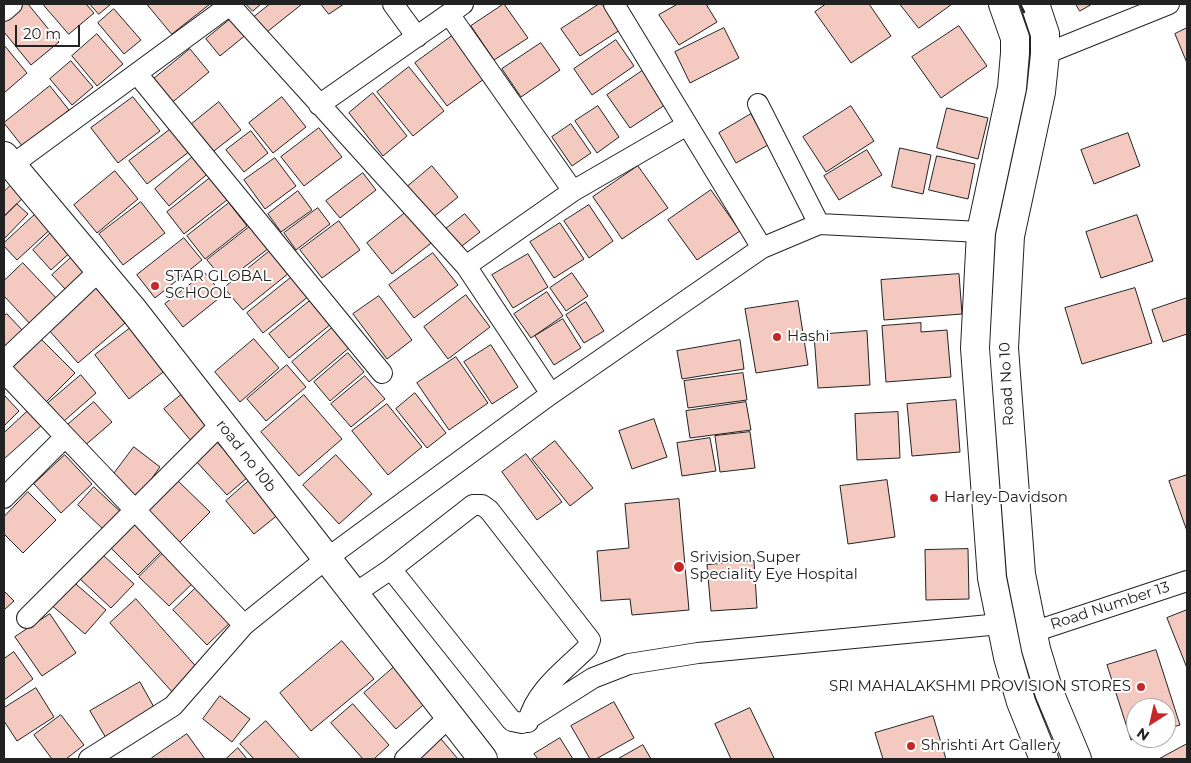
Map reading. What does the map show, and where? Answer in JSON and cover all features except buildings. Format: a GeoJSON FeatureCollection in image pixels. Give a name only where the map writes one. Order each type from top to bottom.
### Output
{"type":"FeatureCollection","features":[{"type":"Feature","properties":{"kind":"main road","name":"Road No 10"},"geometry":{"type":"LineString","coordinates":[[1003,4],[1015,38],[1012,88],[981,232],[974,348],[992,578],[1000,624],[1021,702],[1044,759]]}},
{"type":"Feature","properties":{"kind":"main road","name":"Road No 10"},"geometry":{"type":"LineString","coordinates":[[1035,4],[1045,34],[1042,92],[1010,236],[1004,348],[1021,574],[1033,632],[1049,692],[1077,759]]}},
{"type":"Feature","properties":{"kind":"main road","name":"road no 10b"},"geometry":{"type":"LineString","coordinates":[[8,161],[100,270],[483,759]]}},
{"type":"Feature","properties":{"kind":"street"},"geometry":{"type":"LineString","coordinates":[[4,11],[12,4]]}},
{"type":"Feature","properties":{"kind":"street"},"geometry":{"type":"LineString","coordinates":[[8,161],[138,75],[230,4],[319,106],[466,266],[551,394]]}},
{"type":"Feature","properties":{"kind":"street"},"geometry":{"type":"LineString","coordinates":[[394,4],[417,37]]}},
{"type":"Feature","properties":{"kind":"street"},"geometry":{"type":"LineString","coordinates":[[614,4],[762,248]]}},
{"type":"Feature","properties":{"kind":"street"},"geometry":{"type":"LineString","coordinates":[[1045,54],[1170,4]]}},
{"type":"Feature","properties":{"kind":"street"},"geometry":{"type":"LineString","coordinates":[[319,106],[456,9],[572,191]]}},
{"type":"Feature","properties":{"kind":"street"},"geometry":{"type":"LineString","coordinates":[[138,75],[382,373]]}},
{"type":"Feature","properties":{"kind":"street"},"geometry":{"type":"LineString","coordinates":[[758,104],[819,224]]}},
{"type":"Feature","properties":{"kind":"street"},"geometry":{"type":"LineString","coordinates":[[466,266],[572,191],[687,125]]}},
{"type":"Feature","properties":{"kind":"street"},"geometry":{"type":"LineString","coordinates":[[88,759],[173,706],[244,625],[326,558],[551,394],[762,248],[819,224],[981,232]]}},
{"type":"Feature","properties":{"kind":"street"},"geometry":{"type":"LineString","coordinates":[[4,361],[100,270]]}},
{"type":"Feature","properties":{"kind":"street"},"geometry":{"type":"LineString","coordinates":[[4,372],[64,438],[135,509],[244,625]]}},
{"type":"Feature","properties":{"kind":"street"},"geometry":{"type":"LineString","coordinates":[[26,618],[221,424]]}},
{"type":"Feature","properties":{"kind":"street"},"geometry":{"type":"LineString","coordinates":[[4,498],[64,438]]}},
{"type":"Feature","properties":{"kind":"street"},"geometry":{"type":"LineString","coordinates":[[354,594],[391,569],[473,505],[482,506],[489,510],[590,640],[587,648],[537,697],[531,707],[528,722]]}},
{"type":"Feature","properties":{"kind":"street"},"geometry":{"type":"LineString","coordinates":[[391,569],[512,721],[528,722],[593,678],[629,664],[698,653],[1000,624]]}},
{"type":"Feature","properties":{"kind":"street","name":"Road Number 13"},"geometry":{"type":"LineString","coordinates":[[1033,632],[1187,580]]}},
{"type":"Feature","properties":{"kind":"street"},"geometry":{"type":"LineString","coordinates":[[405,759],[449,717]]}},
{"type":"Feature","properties":{"kind":"wall"},"geometry":{"type":"LineString","coordinates":[[1020,4],[1024,12]]}},
{"type":"Feature","properties":{"kind":"place","name":"STAR GLOBAL SCHOOL"},"geometry":{"type":"Point","coordinates":[155,286]}},
{"type":"Feature","properties":{"kind":"place","name":"Hashi"},"geometry":{"type":"Point","coordinates":[777,337]}},
{"type":"Feature","properties":{"kind":"place","name":"Harley-Davidson"},"geometry":{"type":"Point","coordinates":[934,498]}},
{"type":"Feature","properties":{"kind":"place","name":"Srivision Super Speciality Eye Hospital"},"geometry":{"type":"Point","coordinates":[679,567]}},
{"type":"Feature","properties":{"kind":"place","name":"SRI MAHALAKSHMI PROVISION STORES"},"geometry":{"type":"Point","coordinates":[1141,687]}},
{"type":"Feature","properties":{"kind":"place","name":"Shrishti Art Gallery"},"geometry":{"type":"Point","coordinates":[911,746]}}]}
